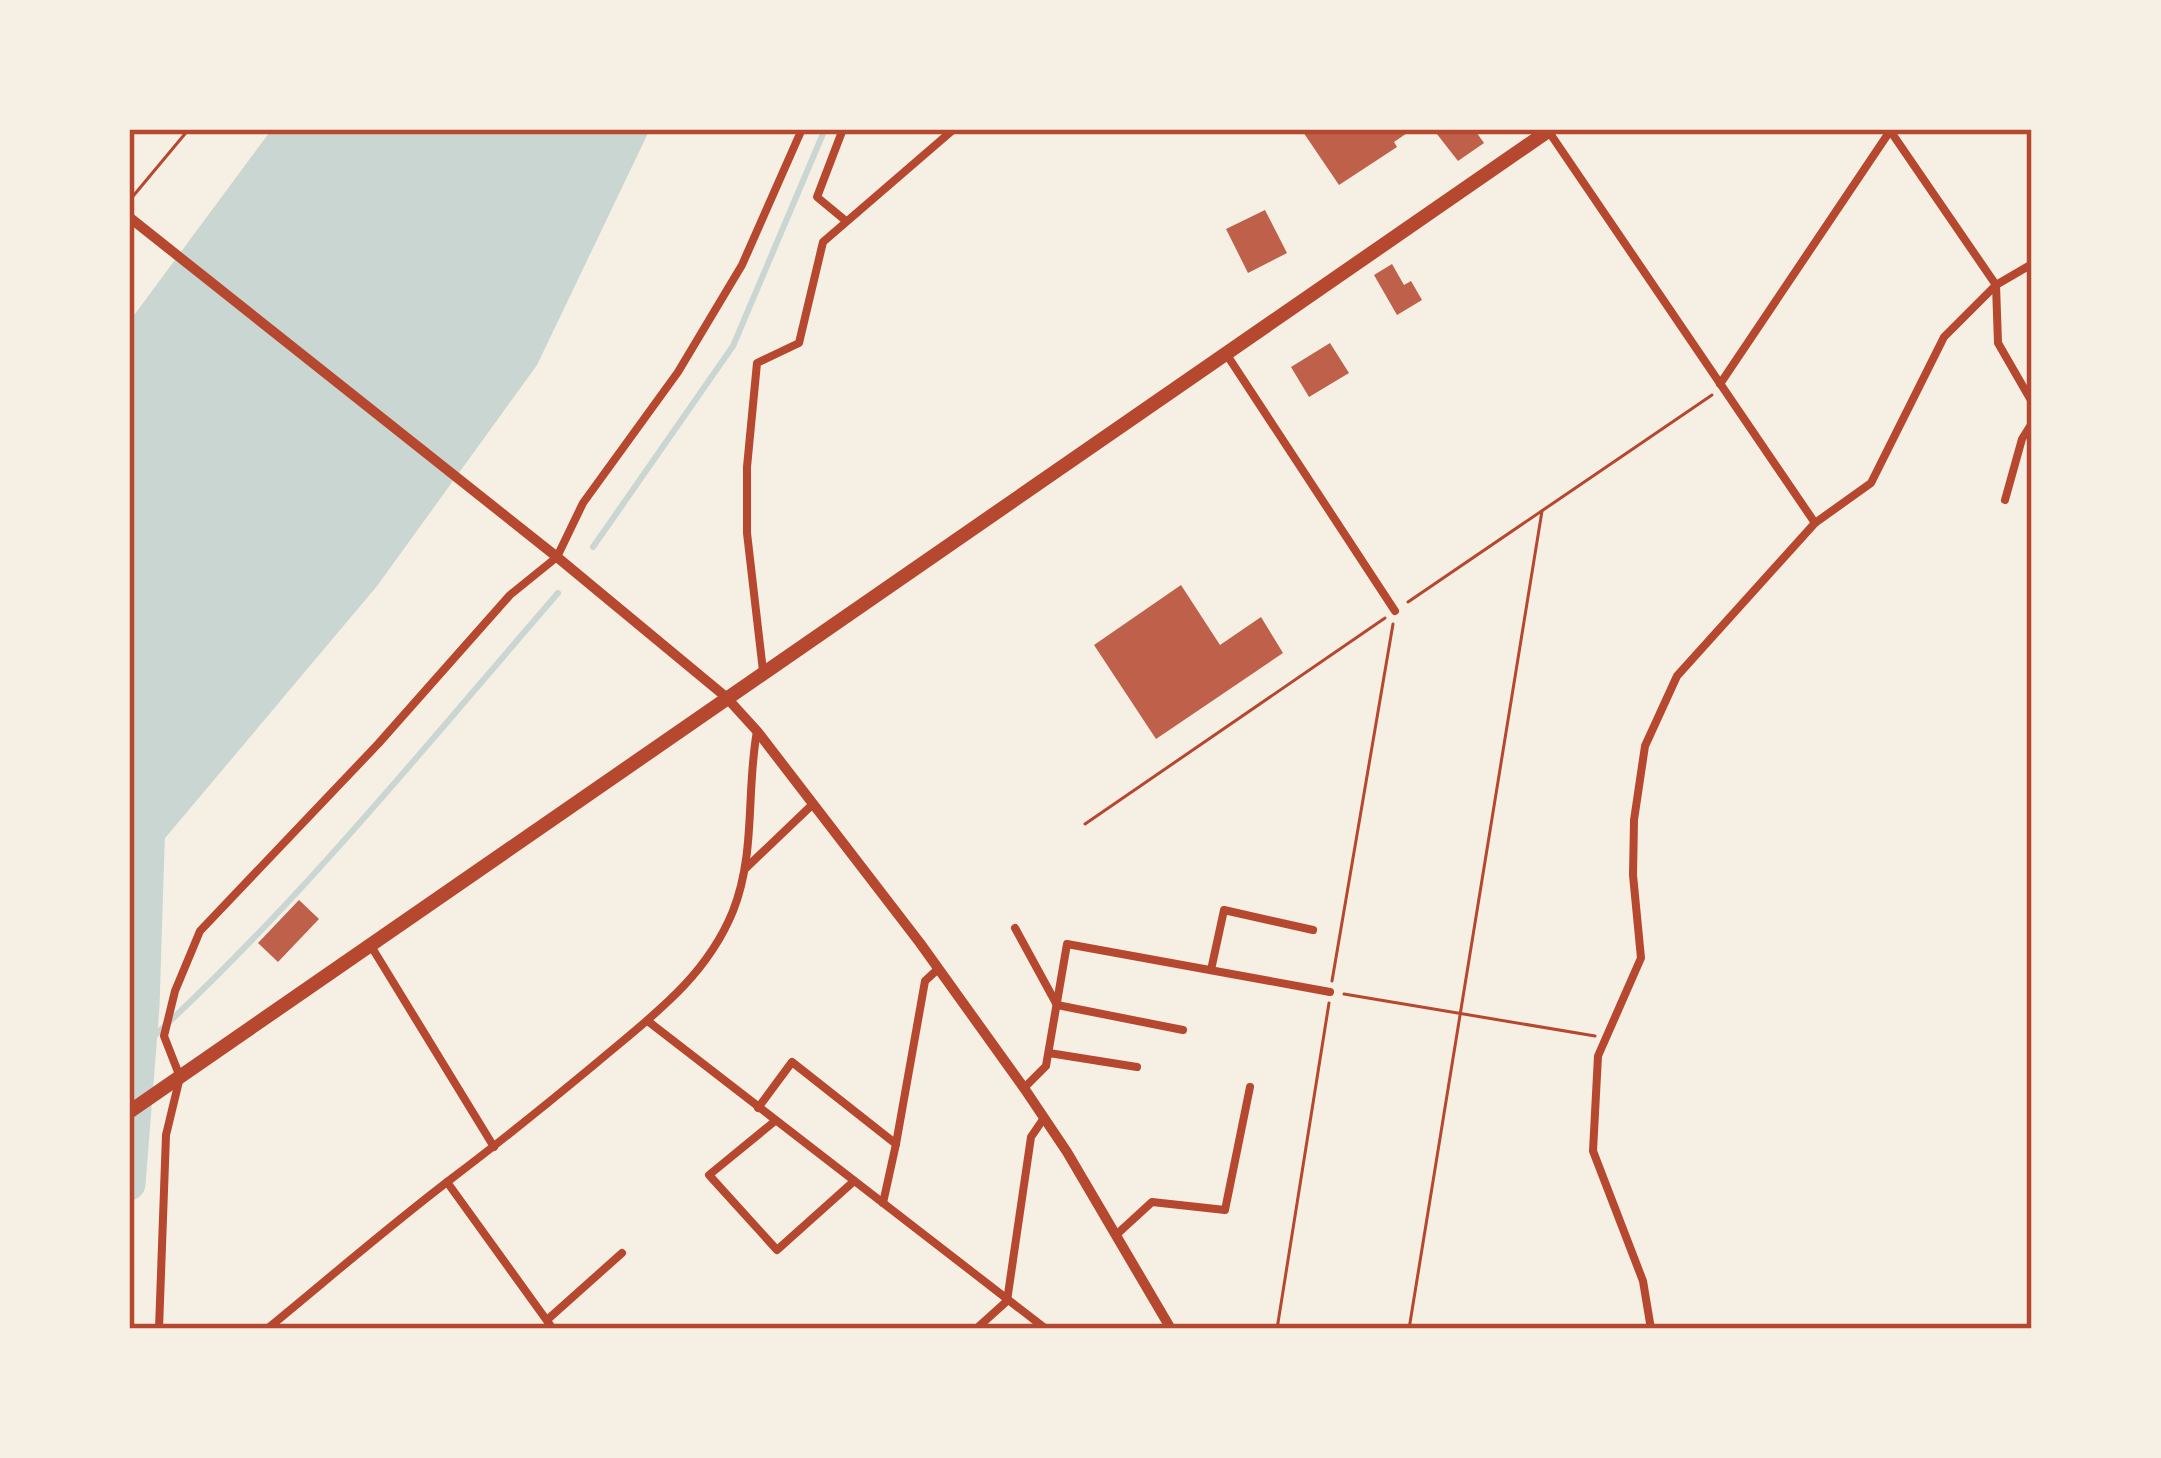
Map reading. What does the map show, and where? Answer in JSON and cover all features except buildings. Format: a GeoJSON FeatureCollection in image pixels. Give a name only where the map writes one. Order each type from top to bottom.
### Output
{"type":"FeatureCollection","features":[{"type":"Feature","properties":{"kind":"highway"},"geometry":{"type":"LineString","coordinates":[[129,1112],[1549,130]]}},
{"type":"Feature","properties":{"kind":"main road"},"geometry":{"type":"LineString","coordinates":[[131,219],[726,697],[757,731],[1024,1088],[1171,1329]]}},
{"type":"Feature","properties":{"kind":"street"},"geometry":{"type":"LineString","coordinates":[[158,1329],[166,1135],[179,1078],[164,1036],[200,931],[378,744],[510,595],[557,557],[583,503],[678,372],[742,265],[802,129]]}},
{"type":"Feature","properties":{"kind":"street"},"geometry":{"type":"LineString","coordinates":[[843,129],[817,197],[846,221]]}},
{"type":"Feature","properties":{"kind":"street"},"geometry":{"type":"LineString","coordinates":[[763,671],[746,467],[757,364],[799,343],[823,242],[954,129]]}},
{"type":"Feature","properties":{"kind":"street"},"geometry":{"type":"LineString","coordinates":[[1549,130],[1815,524]]}},
{"type":"Feature","properties":{"kind":"street"},"geometry":{"type":"LineString","coordinates":[[1720,384],[1890,130],[1996,285],[1998,343],[2032,402]]}},
{"type":"Feature","properties":{"kind":"street"},"geometry":{"type":"LineString","coordinates":[[1651,1329],[1642,1281],[1593,1151],[1598,1056],[1641,958],[1633,875],[1634,820],[1645,746],[1677,676],[1815,524],[1871,484],[1944,337],[1996,285],[2032,264]]}},
{"type":"Feature","properties":{"kind":"street"},"geometry":{"type":"LineString","coordinates":[[1226,352],[1395,610]]}},
{"type":"Feature","properties":{"kind":"street"},"geometry":{"type":"LineString","coordinates":[[2005,500],[2032,423]]}},
{"type":"Feature","properties":{"kind":"street"},"geometry":{"type":"LineString","coordinates":[[267,1329],[649,1022],[694,979],[732,913],[745,869],[757,731]]}},
{"type":"Feature","properties":{"kind":"street"},"geometry":{"type":"LineString","coordinates":[[745,869],[813,805]]}},
{"type":"Feature","properties":{"kind":"street"},"geometry":{"type":"LineString","coordinates":[[1210,970],[1223,910],[1313,930]]}},
{"type":"Feature","properties":{"kind":"street"},"geometry":{"type":"LineString","coordinates":[[1015,928],[1057,1005]]}},
{"type":"Feature","properties":{"kind":"street"},"geometry":{"type":"LineString","coordinates":[[370,944],[494,1147]]}},
{"type":"Feature","properties":{"kind":"street"},"geometry":{"type":"LineString","coordinates":[[1024,1088],[1046,1066],[1067,944],[1330,992]]}},
{"type":"Feature","properties":{"kind":"street"},"geometry":{"type":"LineString","coordinates":[[883,1204],[925,981],[938,969]]}},
{"type":"Feature","properties":{"kind":"street"},"geometry":{"type":"LineString","coordinates":[[1057,1005],[1184,1030]]}},
{"type":"Feature","properties":{"kind":"street"},"geometry":{"type":"LineString","coordinates":[[649,1022],[1046,1329]]}},
{"type":"Feature","properties":{"kind":"street"},"geometry":{"type":"LineString","coordinates":[[1049,1053],[1137,1067]]}},
{"type":"Feature","properties":{"kind":"street"},"geometry":{"type":"LineString","coordinates":[[758,1108],[792,1062],[896,1144]]}},
{"type":"Feature","properties":{"kind":"street"},"geometry":{"type":"LineString","coordinates":[[1116,1234],[1152,1202],[1225,1210],[1250,1087]]}},
{"type":"Feature","properties":{"kind":"street"},"geometry":{"type":"LineString","coordinates":[[976,1329],[1007,1300],[1031,1137],[1044,1118]]}},
{"type":"Feature","properties":{"kind":"street"},"geometry":{"type":"LineString","coordinates":[[775,1121],[709,1175],[777,1250],[853,1182]]}},
{"type":"Feature","properties":{"kind":"street"},"geometry":{"type":"LineString","coordinates":[[447,1182],[550,1324],[622,1253]]}},
{"type":"Feature","properties":{"kind":"path"},"geometry":{"type":"LineString","coordinates":[[129,201],[189,129]]}},
{"type":"Feature","properties":{"kind":"path"},"geometry":{"type":"LineString","coordinates":[[1085,824],[1710,398],[1720,384]]}},
{"type":"Feature","properties":{"kind":"path"},"geometry":{"type":"LineString","coordinates":[[1408,1329],[1542,511]]}},
{"type":"Feature","properties":{"kind":"path"},"geometry":{"type":"LineString","coordinates":[[1277,1329],[1395,610]]}},
{"type":"Feature","properties":{"kind":"path"},"geometry":{"type":"LineString","coordinates":[[1330,992],[1606,1038]]}},
{"type":"Feature","properties":{"kind":"shaded area"},"geometry":{"type":"Polygon","coordinates":[[[272,129],[650,129],[537,365],[377,586],[129,881],[129,322],[272,129]]]}},
{"type":"Feature","properties":{"kind":"waterway"},"geometry":{"type":"LineString","coordinates":[[593,547],[733,346],[825,129]]}},
{"type":"Feature","properties":{"kind":"waterway"},"geometry":{"type":"LineString","coordinates":[[140,1049],[304,885],[558,593]]}},
{"type":"Feature","properties":{"kind":"waterway"},"geometry":{"type":"LineString","coordinates":[[129,1184],[143,1006],[149,815]]}}]}
